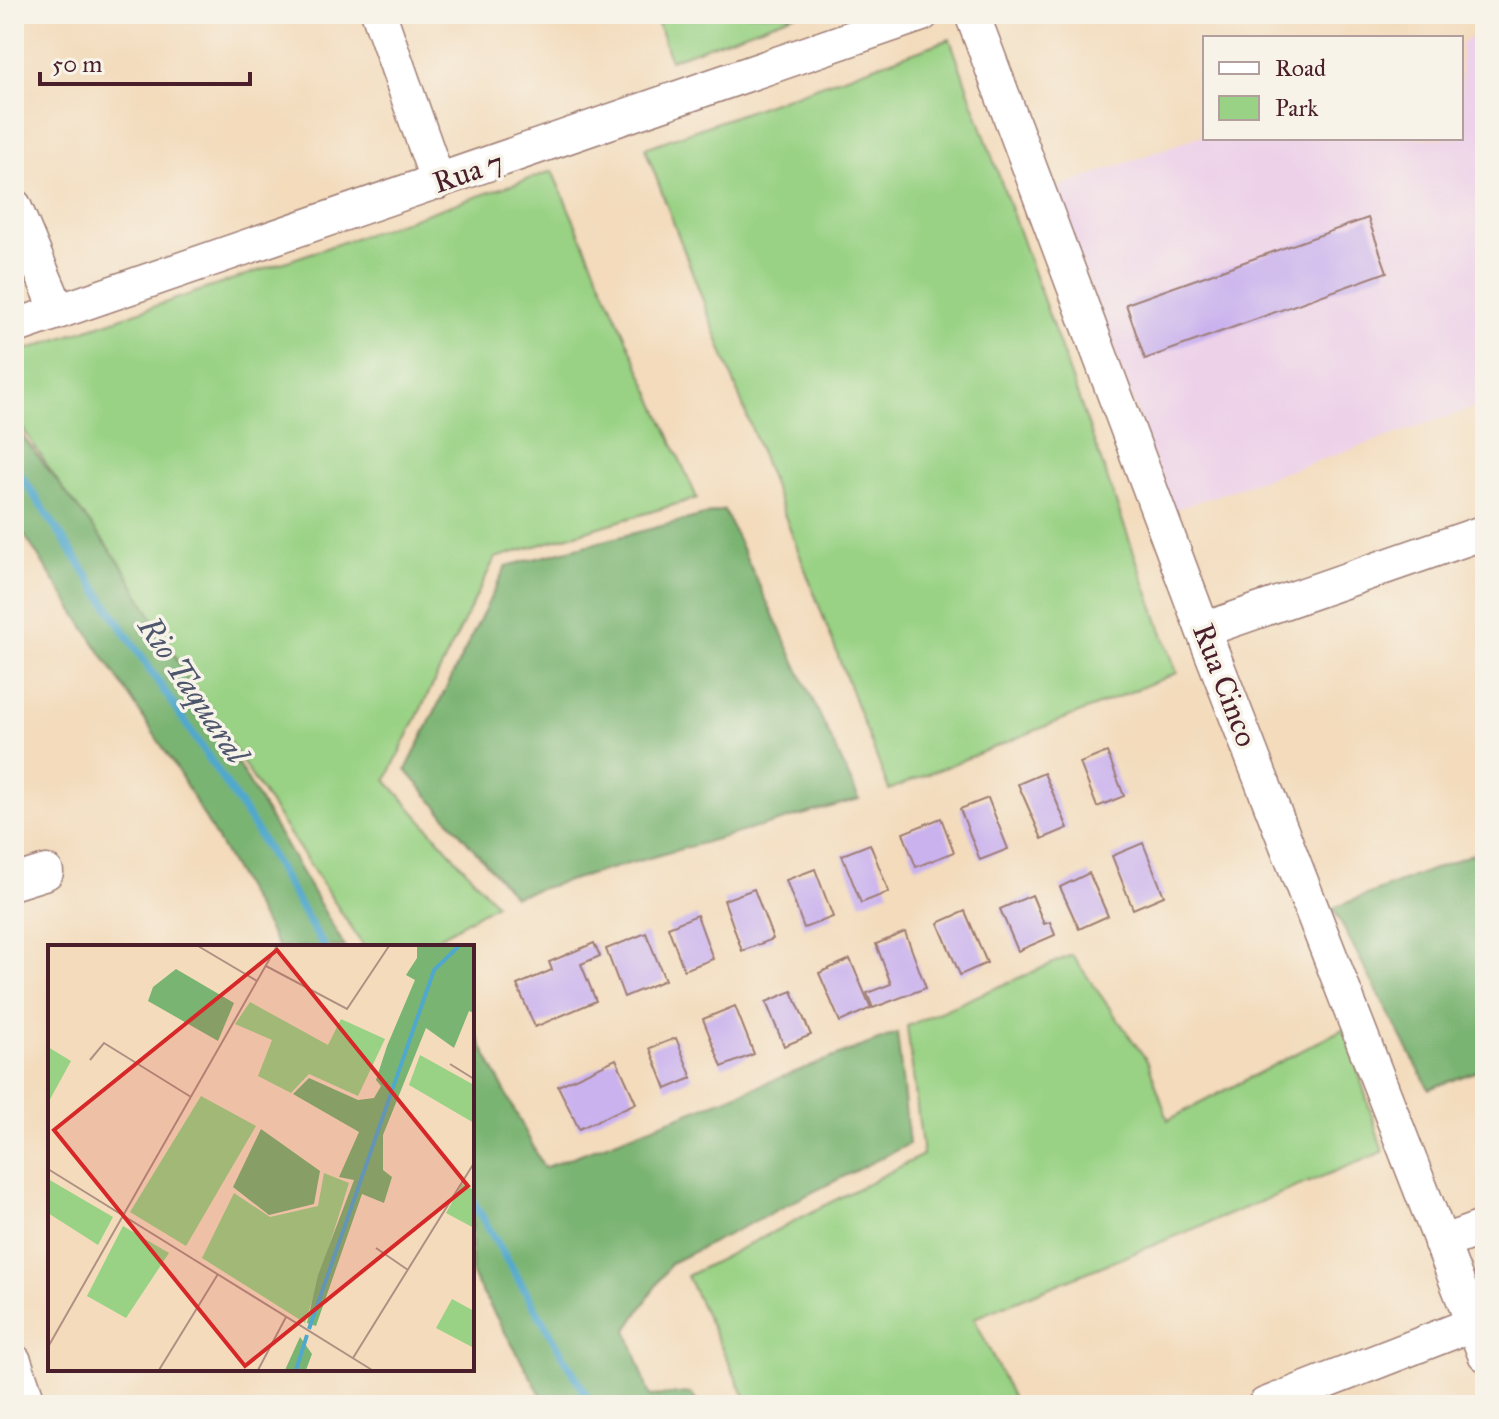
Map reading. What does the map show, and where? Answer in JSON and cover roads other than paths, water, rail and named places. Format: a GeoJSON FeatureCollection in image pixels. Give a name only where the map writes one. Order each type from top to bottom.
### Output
{"type":"FeatureCollection","features":[{"type":"Feature","properties":{"kind":"street"},"geometry":{"type":"LineString","coordinates":[[379,14],[438,182]]}},
{"type":"Feature","properties":{"kind":"street","name":"Rua 7"},"geometry":{"type":"LineString","coordinates":[[14,327],[922,14]]}},
{"type":"Feature","properties":{"kind":"street","name":"Rua Cinco"},"geometry":{"type":"LineString","coordinates":[[972,14],[1203,630],[1479,1339]]}},
{"type":"Feature","properties":{"kind":"street"},"geometry":{"type":"LineString","coordinates":[[14,206],[58,311]]}},
{"type":"Feature","properties":{"kind":"street"},"geometry":{"type":"LineString","coordinates":[[1203,630],[1485,532]]}},
{"type":"Feature","properties":{"kind":"street"},"geometry":{"type":"LineString","coordinates":[[14,882],[46,872]]}},
{"type":"Feature","properties":{"kind":"street"},"geometry":{"type":"LineString","coordinates":[[1441,1243],[1485,1227]]}},
{"type":"Feature","properties":{"kind":"street"},"geometry":{"type":"LineString","coordinates":[[1265,1405],[1479,1339]]}},
{"type":"Feature","properties":{"kind":"street"},"geometry":{"type":"LineString","coordinates":[[14,1361],[29,1405]]}},
{"type":"Feature","properties":{"kind":"waterway","name":"Rio Taquaral"},"geometry":{"type":"LineString","coordinates":[[14,465],[250,820],[323,945]]}},
{"type":"Feature","properties":{"kind":"waterway","name":"Rio Taquaral"},"geometry":{"type":"LineString","coordinates":[[474,1203],[592,1405]]}}]}
